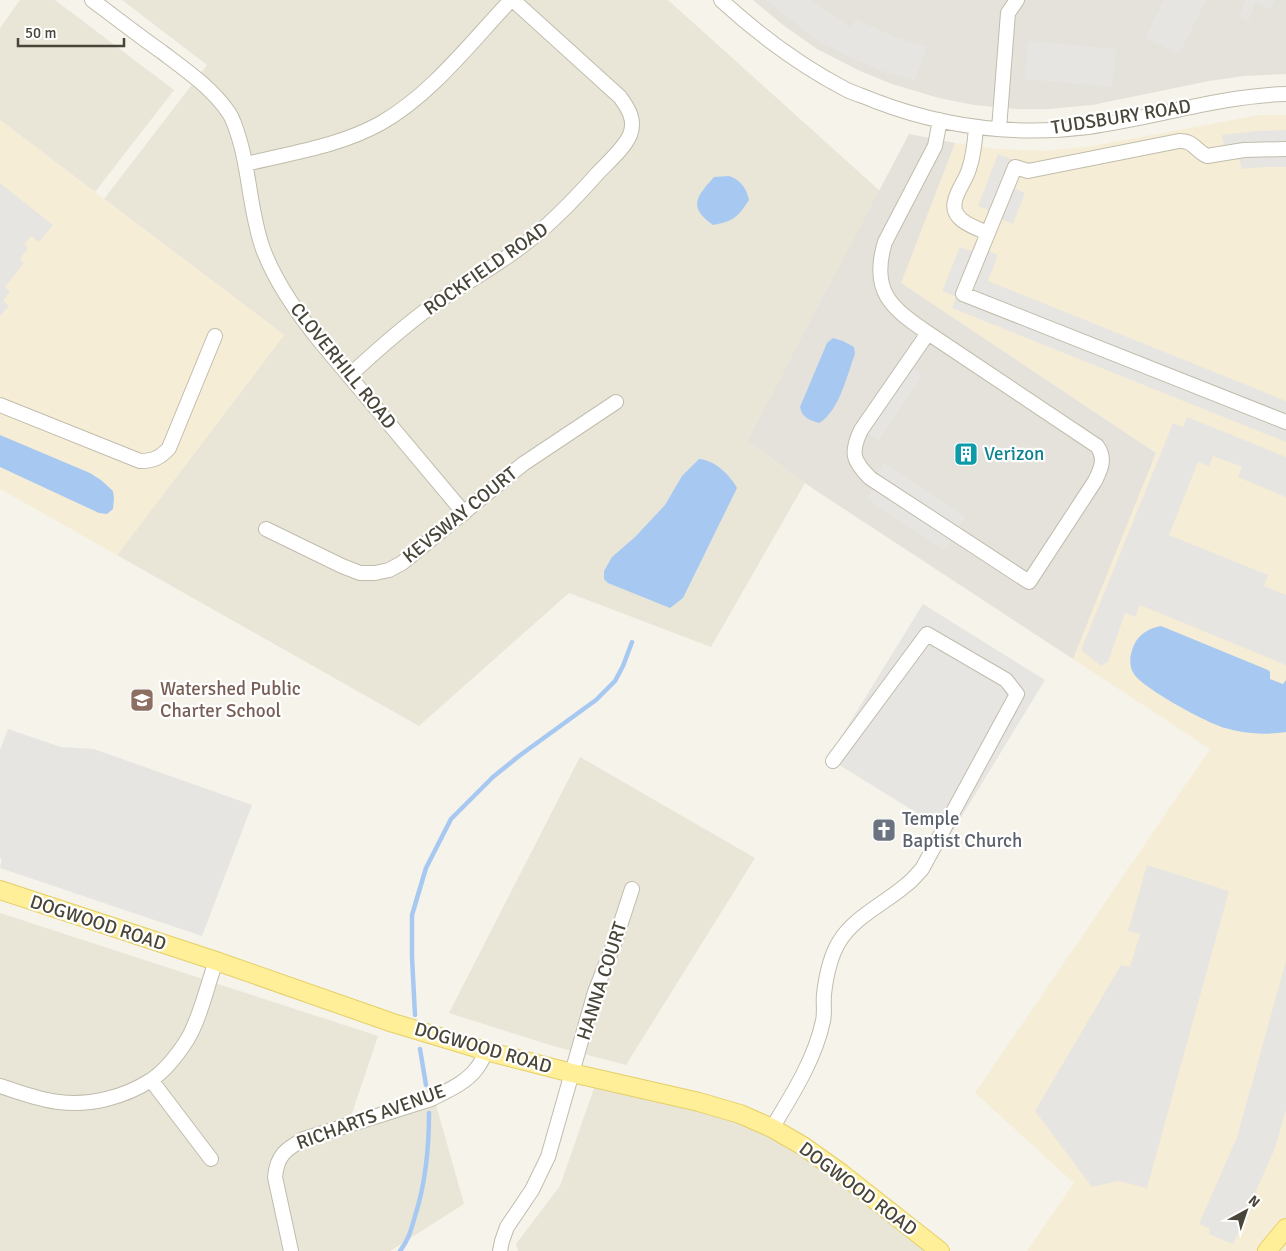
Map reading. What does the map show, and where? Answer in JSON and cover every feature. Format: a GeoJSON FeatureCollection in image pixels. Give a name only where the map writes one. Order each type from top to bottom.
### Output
{"type":"FeatureCollection","features":[{"type":"Feature","properties":{"kind":"main road","name":"DOGWOOD ROAD"},"geometry":{"type":"LineString","coordinates":[[0,890],[216,961],[393,1023],[486,1051],[699,1102],[740,1114],[772,1128],[802,1146],[841,1173],[940,1251]]}},
{"type":"Feature","properties":{"kind":"main road"},"geometry":{"type":"LineString","coordinates":[[1268,1251],[1286,1228]]}},
{"type":"Feature","properties":{"kind":"street","name":"CLOVERHILL ROAD"},"geometry":{"type":"LineString","coordinates":[[92,0],[196,78],[230,114],[246,164],[263,248],[287,296],[304,322],[464,513]]}},
{"type":"Feature","properties":{"kind":"street"},"geometry":{"type":"LineString","coordinates":[[246,164],[325,145],[355,135],[380,123],[422,94],[512,0]]}},
{"type":"Feature","properties":{"kind":"street","name":"ROCKFIELD ROAD"},"geometry":{"type":"LineString","coordinates":[[349,376],[438,301],[521,247],[547,226],[623,146],[631,134],[631,114],[620,96],[512,0]]}},
{"type":"Feature","properties":{"kind":"street","name":"TUDSBURY ROAD"},"geometry":{"type":"LineString","coordinates":[[721,0],[769,42],[848,91],[886,105],[940,120],[976,126],[1026,131],[1088,127],[1131,120],[1212,102],[1260,95],[1286,94]]}},
{"type":"Feature","properties":{"kind":"street"},"geometry":{"type":"LineString","coordinates":[[999,129],[1008,13],[1017,0]]}},
{"type":"Feature","properties":{"kind":"street"},"geometry":{"type":"LineString","coordinates":[[928,333],[861,430],[854,448],[854,456],[859,466],[870,478],[1029,582],[1095,481],[1100,470],[1102,452],[1097,446],[928,333],[895,308],[888,299],[882,286],[880,272],[885,242],[935,146],[940,120]]}},
{"type":"Feature","properties":{"kind":"street"},"geometry":{"type":"LineString","coordinates":[[976,126],[969,170],[954,202],[959,218],[968,225],[988,233]]}},
{"type":"Feature","properties":{"kind":"street"},"geometry":{"type":"LineString","coordinates":[[1286,149],[1244,150],[1207,156],[1202,154],[1195,146],[1184,141],[1028,171],[1015,166],[963,294],[1286,422]]}},
{"type":"Feature","properties":{"kind":"street"},"geometry":{"type":"LineString","coordinates":[[0,405],[140,461],[152,461],[162,456],[168,448],[215,336]]}},
{"type":"Feature","properties":{"kind":"street","name":"KEVSWAY COURT"},"geometry":{"type":"LineString","coordinates":[[266,529],[360,573],[375,573],[389,570],[402,563],[523,464],[616,402]]}},
{"type":"Feature","properties":{"kind":"street"},"geometry":{"type":"LineString","coordinates":[[772,1128],[791,1098],[817,1042],[824,1019],[824,994],[832,960],[839,942],[850,929],[906,885],[922,869],[1017,694],[1006,680],[927,634],[833,761]]}},
{"type":"Feature","properties":{"kind":"street","name":"HANNA COURT"},"geometry":{"type":"LineString","coordinates":[[500,1251],[507,1227],[541,1175],[548,1157],[595,992],[618,933],[632,889]]}},
{"type":"Feature","properties":{"kind":"street"},"geometry":{"type":"LineString","coordinates":[[0,1086],[58,1102],[79,1103],[102,1100],[151,1080],[166,1067],[188,1040],[216,961]]}},
{"type":"Feature","properties":{"kind":"street","name":"RICHARTS AVENUE"},"geometry":{"type":"LineString","coordinates":[[291,1251],[275,1176],[276,1165],[281,1156],[290,1147],[304,1140],[431,1099],[450,1090],[468,1078],[478,1068],[486,1051]]}},
{"type":"Feature","properties":{"kind":"street"},"geometry":{"type":"LineString","coordinates":[[151,1080],[211,1159]]}},
{"type":"Feature","properties":{"kind":"shaded area"},"geometry":{"type":"Polygon","coordinates":[[[20,0],[55,0],[174,90],[95,192],[0,120],[0,28],[20,0]]]}},
{"type":"Feature","properties":{"kind":"shaded area"},"geometry":{"type":"Polygon","coordinates":[[[122,0],[668,0],[880,191],[747,441],[805,483],[711,647],[569,593],[419,726],[117,555],[284,335],[104,199],[207,65],[122,0]]]}},
{"type":"Feature","properties":{"kind":"shaded area"},"geometry":{"type":"Polygon","coordinates":[[[753,0],[1286,0],[1286,74],[1244,76],[1209,81],[1092,105],[1049,109],[1016,109],[974,105],[939,98],[892,84],[860,71],[817,49],[783,25],[753,0]]]}},
{"type":"Feature","properties":{"kind":"shaded area"},"geometry":{"type":"Polygon","coordinates":[[[766,0],[809,0],[851,27],[856,19],[892,36],[927,47],[914,81],[880,70],[845,55],[811,36],[766,0]]]}},
{"type":"Feature","properties":{"kind":"shaded area"},"geometry":{"type":"Polygon","coordinates":[[[1164,0],[1206,0],[1179,54],[1145,38],[1164,0]]]}},
{"type":"Feature","properties":{"kind":"shaded area"},"geometry":{"type":"Polygon","coordinates":[[[1246,0],[1275,0],[1271,9],[1255,3],[1248,21],[1239,17],[1246,0]]]}},
{"type":"Feature","properties":{"kind":"shaded area"},"geometry":{"type":"Polygon","coordinates":[[[1028,41],[1116,49],[1112,87],[1025,79],[1028,41]]]}},
{"type":"Feature","properties":{"kind":"shaded area"},"geometry":{"type":"Polygon","coordinates":[[[1259,115],[1286,115],[1286,1251],[1027,1251],[1074,1183],[975,1093],[1210,749],[1073,659],[1156,453],[900,283],[955,143],[998,149],[1044,151],[1093,146],[1259,115]]]}},
{"type":"Feature","properties":{"kind":"shaded area"},"geometry":{"type":"Polygon","coordinates":[[[0,120],[284,335],[117,555],[0,489],[0,120]]]}},
{"type":"Feature","properties":{"kind":"shaded area"},"geometry":{"type":"Polygon","coordinates":[[[1286,130],[1286,167],[1242,169],[1239,158],[1227,161],[1222,135],[1286,130]]]}},
{"type":"Feature","properties":{"kind":"shaded area"},"geometry":{"type":"Polygon","coordinates":[[[909,134],[955,143],[901,283],[1156,453],[1073,659],[812,488],[747,441],[909,134]]]}},
{"type":"Feature","properties":{"kind":"shaded area"},"geometry":{"type":"Polygon","coordinates":[[[998,154],[1023,164],[1014,188],[1025,193],[1013,224],[987,214],[988,210],[978,206],[998,154]]]}},
{"type":"Feature","properties":{"kind":"shaded area"},"geometry":{"type":"Polygon","coordinates":[[[0,183],[53,225],[39,242],[31,236],[24,245],[28,248],[20,259],[24,263],[5,287],[10,292],[3,301],[9,306],[0,316],[0,183]]]}},
{"type":"Feature","properties":{"kind":"shaded area"},"geometry":{"type":"Polygon","coordinates":[[[975,246],[998,255],[988,281],[1286,401],[1286,442],[952,308],[956,297],[942,291],[960,247],[972,251],[975,246]]]}},
{"type":"Feature","properties":{"kind":"shaded area"},"geometry":{"type":"Polygon","coordinates":[[[900,361],[922,375],[879,440],[857,426],[900,361]]]}},
{"type":"Feature","properties":{"kind":"shaded area"},"geometry":{"type":"Polygon","coordinates":[[[1187,417],[1286,457],[1286,497],[1238,477],[1242,467],[1213,456],[1209,466],[1198,462],[1169,535],[1268,575],[1264,586],[1286,595],[1286,665],[1140,605],[1135,617],[1125,613],[1108,662],[1101,666],[1081,650],[1173,423],[1183,427],[1187,417]]]}},
{"type":"Feature","properties":{"kind":"shaded area"},"geometry":{"type":"Polygon","coordinates":[[[884,463],[966,517],[944,550],[867,499],[874,489],[869,486],[884,463]]]}},
{"type":"Feature","properties":{"kind":"shaded area"},"geometry":{"type":"Polygon","coordinates":[[[923,604],[1045,680],[951,834],[828,758],[923,604]]]}},
{"type":"Feature","properties":{"kind":"shaded area"},"geometry":{"type":"Polygon","coordinates":[[[8,729],[61,747],[94,749],[252,805],[202,936],[0,868],[2,859],[0,858],[0,750],[8,729]]]}},
{"type":"Feature","properties":{"kind":"shaded area"},"geometry":{"type":"Polygon","coordinates":[[[580,757],[755,858],[626,1065],[553,1046],[449,1013],[580,757]]]}},
{"type":"Feature","properties":{"kind":"shaded area"},"geometry":{"type":"Polygon","coordinates":[[[1147,865],[1229,891],[1147,1188],[1118,1181],[1092,1187],[1035,1111],[1121,965],[1130,967],[1140,934],[1128,931],[1147,865]]]}},
{"type":"Feature","properties":{"kind":"shaded area"},"geometry":{"type":"Polygon","coordinates":[[[0,913],[378,1036],[350,1119],[431,1087],[464,1204],[390,1251],[0,1251],[0,913]]]}},
{"type":"Feature","properties":{"kind":"shaded area"},"geometry":{"type":"Polygon","coordinates":[[[1286,961],[1286,1110],[1275,1148],[1233,1244],[1209,1234],[1210,1229],[1199,1224],[1237,1137],[1286,961]]]}},
{"type":"Feature","properties":{"kind":"shaded area"},"geometry":{"type":"Polygon","coordinates":[[[594,1088],[697,1109],[737,1122],[770,1136],[837,1181],[926,1250],[518,1251],[516,1244],[560,1186],[594,1088]]]}},
{"type":"Feature","properties":{"kind":"water"},"geometry":{"type":"Polygon","coordinates":[[[729,176],[736,179],[742,185],[747,192],[749,200],[734,218],[713,225],[700,213],[697,201],[714,177],[729,176]]]}},
{"type":"Feature","properties":{"kind":"water"},"geometry":{"type":"Polygon","coordinates":[[[833,338],[854,347],[855,354],[837,402],[826,418],[819,423],[805,416],[800,407],[827,343],[833,338]]]}},
{"type":"Feature","properties":{"kind":"water"},"geometry":{"type":"Polygon","coordinates":[[[0,435],[90,473],[101,480],[113,491],[113,509],[107,514],[99,513],[0,467],[0,435]]]}},
{"type":"Feature","properties":{"kind":"water"},"geometry":{"type":"Polygon","coordinates":[[[699,459],[716,465],[730,478],[737,488],[683,598],[670,608],[608,583],[604,579],[604,571],[612,557],[635,537],[665,505],[682,476],[699,459]]]}},
{"type":"Feature","properties":{"kind":"water"},"geometry":{"type":"Polygon","coordinates":[[[1161,626],[1268,670],[1270,672],[1270,679],[1283,684],[1286,680],[1286,732],[1240,732],[1216,725],[1176,705],[1140,680],[1134,674],[1131,667],[1130,660],[1133,648],[1136,641],[1142,635],[1152,628],[1161,626]]]}},
{"type":"Feature","properties":{"kind":"waterway"},"geometry":{"type":"LineString","coordinates":[[415,1015],[412,915],[426,868],[451,819],[493,777],[596,700],[615,681],[632,642]]}},
{"type":"Feature","properties":{"kind":"waterway"},"geometry":{"type":"LineString","coordinates":[[420,1049],[426,1085]]}},
{"type":"Feature","properties":{"kind":"waterway"},"geometry":{"type":"LineString","coordinates":[[400,1251],[409,1234],[422,1191],[429,1113]]}},
{"type":"Feature","properties":{"kind":"place","name":"Verizon"},"geometry":{"type":"Point","coordinates":[966,454]}},
{"type":"Feature","properties":{"kind":"place","name":"Watershed Public Charter School"},"geometry":{"type":"Point","coordinates":[142,700]}},
{"type":"Feature","properties":{"kind":"place","name":"Temple Baptist Church"},"geometry":{"type":"Point","coordinates":[884,830]}}]}
